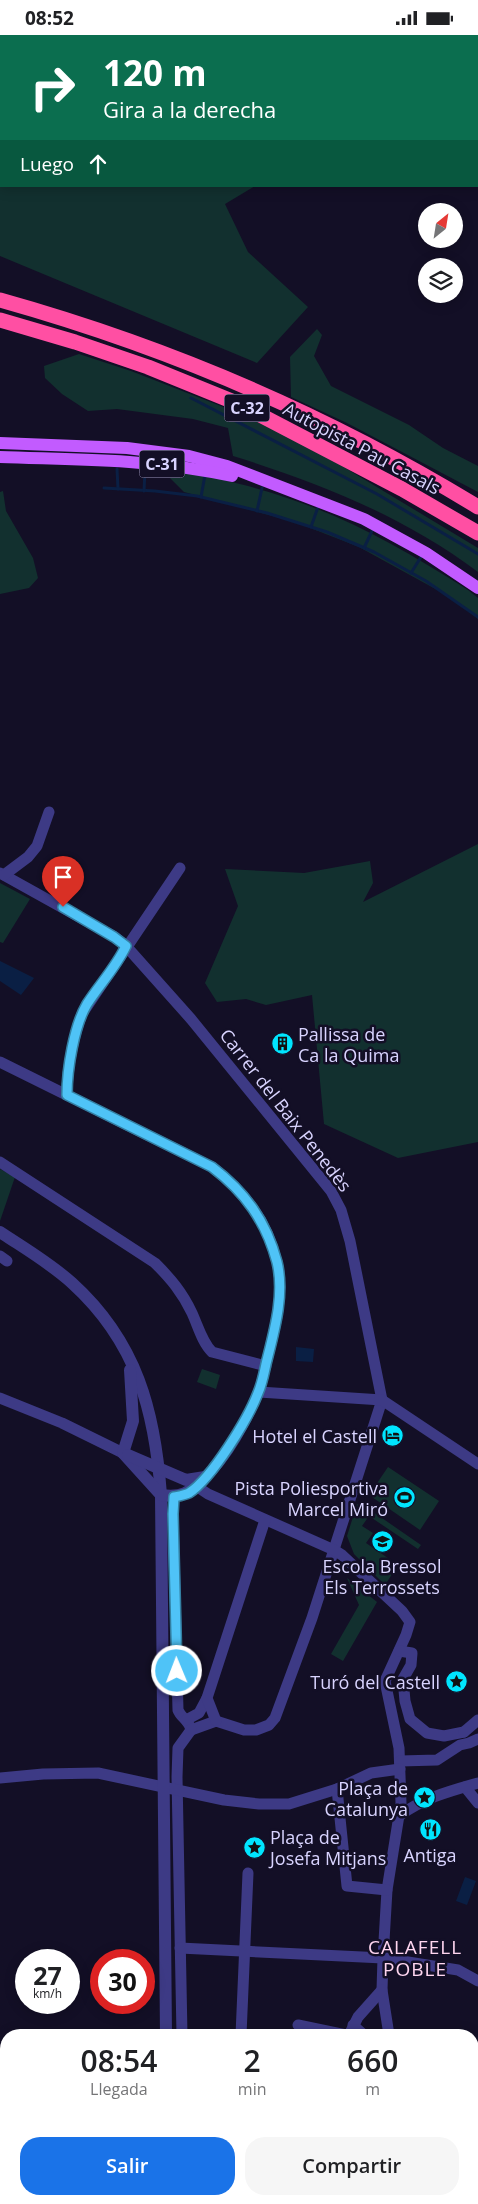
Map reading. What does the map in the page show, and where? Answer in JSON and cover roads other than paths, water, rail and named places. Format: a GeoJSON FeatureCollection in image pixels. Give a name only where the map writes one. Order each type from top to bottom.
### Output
{"type":"FeatureCollection","features":[{"type":"Feature","properties":{"kind":"highway","name":"Autopista Pau Casals"},"geometry":{"type":"LineString","coordinates":[[0,300],[142,345],[232,381],[365,443],[478,507]]}},
{"type":"Feature","properties":{"kind":"highway","name":"Autopista Pau Casals"},"geometry":{"type":"LineString","coordinates":[[0,320],[76,342],[240,404],[402,489],[478,533]]}},
{"type":"Feature","properties":{"kind":"main road","name":"C-31"},"geometry":{"type":"LineString","coordinates":[[0,443],[126,447],[189,456],[227,466],[364,519],[426,553],[478,588]]}},
{"type":"Feature","properties":{"kind":"main road"},"geometry":{"type":"LineString","coordinates":[[0,451],[33,450],[52,444]]}},
{"type":"Feature","properties":{"kind":"main road","name":"C-31"},"geometry":{"type":"LineString","coordinates":[[0,457],[172,465],[204,469],[283,488]]}},
{"type":"Feature","properties":{"kind":"main road"},"geometry":{"type":"LineString","coordinates":[[0,466],[38,459]]}},
{"type":"Feature","properties":{"kind":"street"},"geometry":{"type":"LineString","coordinates":[[2,874],[28,857],[37,846],[49,812]]}},
{"type":"Feature","properties":{"kind":"street"},"geometry":{"type":"LineString","coordinates":[[67,1095],[67,1083],[73,1049],[82,1014],[180,868]]}},
{"type":"Feature","properties":{"kind":"street","name":"Carrer del Baix Penedès"},"geometry":{"type":"LineString","coordinates":[[2,874],[114,937],[126,946],[191,1019],[331,1191],[341,1210],[350,1241],[382,1400],[334,1550],[287,1689],[275,1718],[269,1725],[256,1730],[244,1730],[216,1721]]}},
{"type":"Feature","properties":{"kind":"street"},"geometry":{"type":"LineString","coordinates":[[0,1062],[212,1167],[232,1182],[250,1202],[266,1232],[277,1263],[279,1304],[259,1392],[226,1451],[198,1480],[189,1493],[174,1497],[161,1495],[123,1453]]}},
{"type":"Feature","properties":{"kind":"street"},"geometry":{"type":"LineString","coordinates":[[0,1162],[154,1263],[175,1283],[192,1312],[207,1347],[212,1352],[266,1366]]}},
{"type":"Feature","properties":{"kind":"street"},"geometry":{"type":"LineString","coordinates":[[0,1233],[45,1262],[72,1283],[108,1322],[117,1335],[146,1397],[154,1433],[161,1495],[162,1787],[166,2029]]}},
{"type":"Feature","properties":{"kind":"street"},"geometry":{"type":"LineString","coordinates":[[123,1453],[133,1421],[129,1359]]}},
{"type":"Feature","properties":{"kind":"street"},"geometry":{"type":"LineString","coordinates":[[259,1392],[382,1400],[478,1464]]}},
{"type":"Feature","properties":{"kind":"street"},"geometry":{"type":"LineString","coordinates":[[0,1398],[62,1423],[123,1453],[186,1480],[198,1480]]}},
{"type":"Feature","properties":{"kind":"street"},"geometry":{"type":"LineString","coordinates":[[198,1480],[208,1494],[342,1555],[408,1617],[410,1622],[385,1681],[399,1747],[400,1765],[399,1817],[387,1890],[383,1958],[382,1990],[388,2029]]}},
{"type":"Feature","properties":{"kind":"street"},"geometry":{"type":"LineString","coordinates":[[174,1497],[178,1710],[186,1722]]}},
{"type":"Feature","properties":{"kind":"street"},"geometry":{"type":"LineString","coordinates":[[182,2029],[177,1791],[178,1748],[186,1722],[199,1713],[208,1698],[265,1520]]}},
{"type":"Feature","properties":{"kind":"street"},"geometry":{"type":"LineString","coordinates":[[399,1651],[412,1653],[411,1665],[403,1679],[405,1701],[410,1719],[426,1733],[444,1736],[464,1732],[478,1719]]}},
{"type":"Feature","properties":{"kind":"street"},"geometry":{"type":"LineString","coordinates":[[162,1717],[186,1722],[216,1721],[208,1698]]}},
{"type":"Feature","properties":{"kind":"street"},"geometry":{"type":"LineString","coordinates":[[464,1732],[474,1741]]}},
{"type":"Feature","properties":{"kind":"street"},"geometry":{"type":"LineString","coordinates":[[0,1778],[43,1774],[98,1773],[177,1791],[259,1804],[289,1804],[337,1789],[371,1773],[400,1765],[437,1760],[460,1745],[474,1741]]}},
{"type":"Feature","properties":{"kind":"street"},"geometry":{"type":"LineString","coordinates":[[399,1817],[414,1805],[478,1783]]}},
{"type":"Feature","properties":{"kind":"street"},"geometry":{"type":"LineString","coordinates":[[465,1787],[478,1803]]}},
{"type":"Feature","properties":{"kind":"street"},"geometry":{"type":"LineString","coordinates":[[337,1789],[347,1886],[387,1890]]}},
{"type":"Feature","properties":{"kind":"street"},"geometry":{"type":"LineString","coordinates":[[241,2029],[248,1873]]}},
{"type":"Feature","properties":{"kind":"street"},"geometry":{"type":"LineString","coordinates":[[180,1948],[383,1958],[458,1970],[478,1981]]}},
{"type":"Feature","properties":{"kind":"street"},"geometry":{"type":"LineString","coordinates":[[351,2029],[358,2017],[382,1990]]}},
{"type":"Feature","properties":{"kind":"street"},"geometry":{"type":"LineString","coordinates":[[298,2025],[327,2029]]}},
{"type":"Feature","properties":{"kind":"water"},"geometry":{"type":"Polygon","coordinates":[[[0,961],[34,978],[21,995],[0,981],[0,961]]]}},
{"type":"Feature","properties":{"kind":"water"},"geometry":{"type":"Polygon","coordinates":[[[296,1347],[314,1349],[313,1362],[296,1361],[296,1347]]]}},
{"type":"Feature","properties":{"kind":"water"},"geometry":{"type":"Polygon","coordinates":[[[465,1877],[476,1881],[467,1905],[456,1901],[465,1877]]]}},
{"type":"Feature","properties":{"kind":"waterway"},"geometry":{"type":"LineString","coordinates":[[191,398],[377,494],[478,554]]}},
{"type":"Feature","properties":{"kind":"waterway"},"geometry":{"type":"LineString","coordinates":[[117,469],[118,489]]}},
{"type":"Feature","properties":{"kind":"waterway"},"geometry":{"type":"LineString","coordinates":[[144,491],[145,470]]}},
{"type":"Feature","properties":{"kind":"waterway"},"geometry":{"type":"LineString","coordinates":[[201,497],[205,475]]}},
{"type":"Feature","properties":{"kind":"waterway"},"geometry":{"type":"LineString","coordinates":[[104,488],[197,496],[267,513],[327,532],[374,552],[426,581],[478,617]]}},
{"type":"Feature","properties":{"kind":"waterway"},"geometry":{"type":"LineString","coordinates":[[257,511],[262,488]]}},
{"type":"Feature","properties":{"kind":"waterway"},"geometry":{"type":"LineString","coordinates":[[311,527],[318,507]]}},
{"type":"Feature","properties":{"kind":"waterway"},"geometry":{"type":"LineString","coordinates":[[364,548],[372,531]]}},
{"type":"Feature","properties":{"kind":"waterway"},"geometry":{"type":"LineString","coordinates":[[411,573],[421,557]]}},
{"type":"Feature","properties":{"kind":"place","name":"Pallissa de Ca la Quima"},"geometry":{"type":"Point","coordinates":[282,1044]}},
{"type":"Feature","properties":{"kind":"place","name":"Hotel el Castell"},"geometry":{"type":"Point","coordinates":[393,1436]}},
{"type":"Feature","properties":{"kind":"place","name":"Pista Poliesportiva Marcel Miró"},"geometry":{"type":"Point","coordinates":[404,1498]}},
{"type":"Feature","properties":{"kind":"place","name":"Escola Bressol Els Terrossets"},"geometry":{"type":"Point","coordinates":[382,1541]}},
{"type":"Feature","properties":{"kind":"place","name":"Turó del Castell"},"geometry":{"type":"Point","coordinates":[456,1682]}},
{"type":"Feature","properties":{"kind":"place","name":"Plaça de Catalunya"},"geometry":{"type":"Point","coordinates":[424,1798]}},
{"type":"Feature","properties":{"kind":"place","name":"Antiga"},"geometry":{"type":"Point","coordinates":[430,1830]}},
{"type":"Feature","properties":{"kind":"place","name":"Plaça de Josefa Mitjans"},"geometry":{"type":"Point","coordinates":[254,1847]}},
{"type":"Feature","properties":{"kind":"district","name":"CALAFELL POBLE"},"geometry":{"type":"Point","coordinates":[415,1958]}}]}
